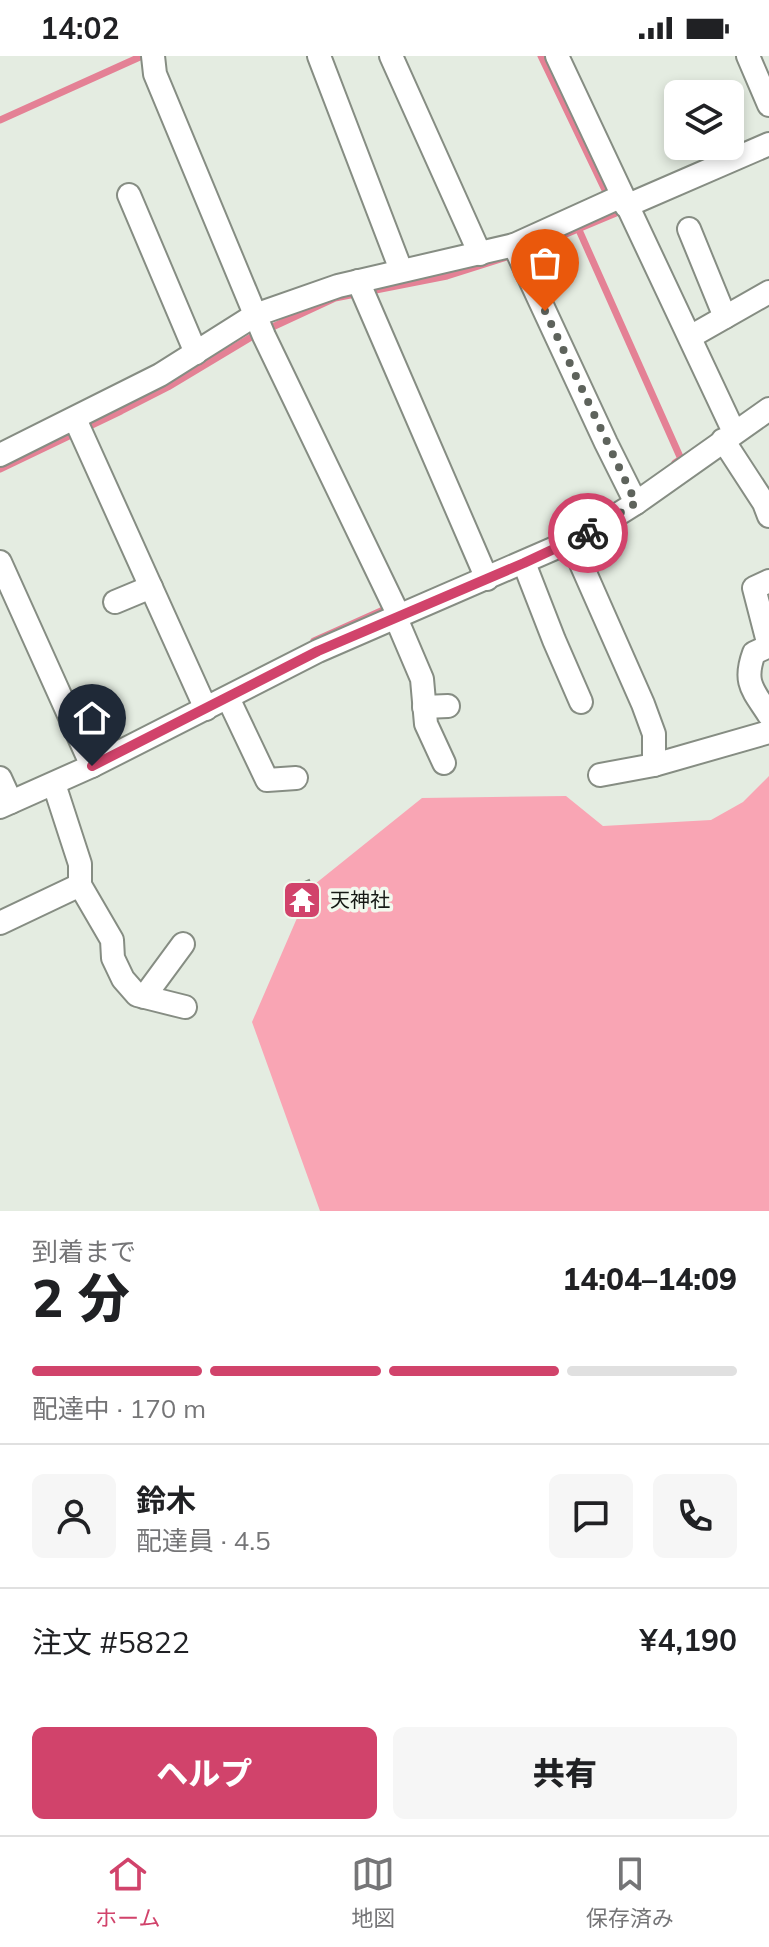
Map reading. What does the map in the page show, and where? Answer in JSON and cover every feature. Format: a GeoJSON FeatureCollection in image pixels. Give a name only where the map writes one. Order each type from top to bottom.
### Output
{"type":"FeatureCollection","features":[{"type":"Feature","properties":{"kind":"street"},"geometry":{"type":"LineString","coordinates":[[319,56],[401,270]]}},
{"type":"Feature","properties":{"kind":"street"},"geometry":{"type":"LineString","coordinates":[[391,56],[480,254]]}},
{"type":"Feature","properties":{"kind":"street"},"geometry":{"type":"LineString","coordinates":[[557,56],[617,201],[690,337],[729,436],[769,516]]}},
{"type":"Feature","properties":{"kind":"street"},"geometry":{"type":"LineString","coordinates":[[748,56],[769,105]]}},
{"type":"Feature","properties":{"kind":"street"},"geometry":{"type":"LineString","coordinates":[[153,58],[155,74],[260,327],[396,611],[422,679],[426,724],[444,763]]}},
{"type":"Feature","properties":{"kind":"street"},"geometry":{"type":"LineString","coordinates":[[0,455],[79,427],[196,353],[401,270],[480,254],[517,252],[617,201],[767,149]]}},
{"type":"Feature","properties":{"kind":"street"},"geometry":{"type":"LineString","coordinates":[[129,195],[196,353]]}},
{"type":"Feature","properties":{"kind":"street"},"geometry":{"type":"LineString","coordinates":[[689,229],[725,317]]}},
{"type":"Feature","properties":{"kind":"street"},"geometry":{"type":"LineString","coordinates":[[517,252],[634,498]]}},
{"type":"Feature","properties":{"kind":"street"},"geometry":{"type":"LineString","coordinates":[[361,288],[484,573]]}},
{"type":"Feature","properties":{"kind":"street"},"geometry":{"type":"LineString","coordinates":[[690,337],[769,292]]}},
{"type":"Feature","properties":{"kind":"street"},"geometry":{"type":"LineString","coordinates":[[4,794],[54,784],[89,760],[396,611],[484,573],[524,563],[571,541],[612,519],[634,498],[769,409]]}},
{"type":"Feature","properties":{"kind":"street"},"geometry":{"type":"LineString","coordinates":[[79,427],[151,587],[212,702],[241,749]]}},
{"type":"Feature","properties":{"kind":"street"},"geometry":{"type":"LineString","coordinates":[[571,541],[643,704],[654,734],[654,765]]}},
{"type":"Feature","properties":{"kind":"street"},"geometry":{"type":"LineString","coordinates":[[0,562],[89,760]]}},
{"type":"Feature","properties":{"kind":"street"},"geometry":{"type":"LineString","coordinates":[[524,563],[581,702]]}},
{"type":"Feature","properties":{"kind":"street"},"geometry":{"type":"LineString","coordinates":[[769,581],[754,588],[769,646],[754,653],[748,669],[749,685],[769,715]]}},
{"type":"Feature","properties":{"kind":"street"},"geometry":{"type":"LineString","coordinates":[[115,602],[151,587]]}},
{"type":"Feature","properties":{"kind":"street"},"geometry":{"type":"LineString","coordinates":[[212,702],[267,780],[296,778]]}},
{"type":"Feature","properties":{"kind":"street"},"geometry":{"type":"LineString","coordinates":[[424,707],[448,706]]}},
{"type":"Feature","properties":{"kind":"street"},"geometry":{"type":"LineString","coordinates":[[600,775],[654,765],[769,732]]}},
{"type":"Feature","properties":{"kind":"street"},"geometry":{"type":"LineString","coordinates":[[54,784],[80,864],[80,885],[112,940],[113,958],[123,979],[137,995],[185,1007]]}},
{"type":"Feature","properties":{"kind":"street"},"geometry":{"type":"LineString","coordinates":[[0,923],[80,885]]}},
{"type":"Feature","properties":{"kind":"street"},"geometry":{"type":"LineString","coordinates":[[144,997],[183,944]]}},
{"type":"Feature","properties":{"kind":"shaded area"},"geometry":{"type":"Polygon","coordinates":[[[769,776],[769,1211],[320,1211],[252,1022],[310,888],[422,798],[566,796],[603,826],[711,820],[743,802],[769,776]]]}},
{"type":"Feature","properties":{"kind":"building","name":"天神社"},"geometry":{"type":"Polygon","coordinates":[[[309,880],[315,895],[309,898],[315,911],[305,916],[300,902],[295,904],[288,889],[309,880]]]}},
{"type":"Feature","properties":{"kind":"waterway"},"geometry":{"type":"LineString","coordinates":[[0,120],[142,56]]}},
{"type":"Feature","properties":{"kind":"waterway"},"geometry":{"type":"LineString","coordinates":[[523,252],[616,213],[541,56]]}},
{"type":"Feature","properties":{"kind":"waterway"},"geometry":{"type":"LineString","coordinates":[[579,230],[681,459],[675,463]]}},
{"type":"Feature","properties":{"kind":"waterway"},"geometry":{"type":"LineString","coordinates":[[0,469],[168,387],[253,336],[335,298],[447,276],[507,257]]}},
{"type":"Feature","properties":{"kind":"waterway"},"geometry":{"type":"LineString","coordinates":[[314,641],[390,607]]}},
{"type":"Feature","properties":{"kind":"way so far"},"geometry":{"type":"LineString","coordinates":[[545,311],[636,503],[588,533]]}},
{"type":"Feature","properties":{"kind":"place","name":"天神社"},"geometry":{"type":"Point","coordinates":[302,900]}},
{"type":"Feature","properties":{"kind":"route"},"geometry":{"type":"LineString","coordinates":[[92,766],[318,651],[588,533]]}}]}
